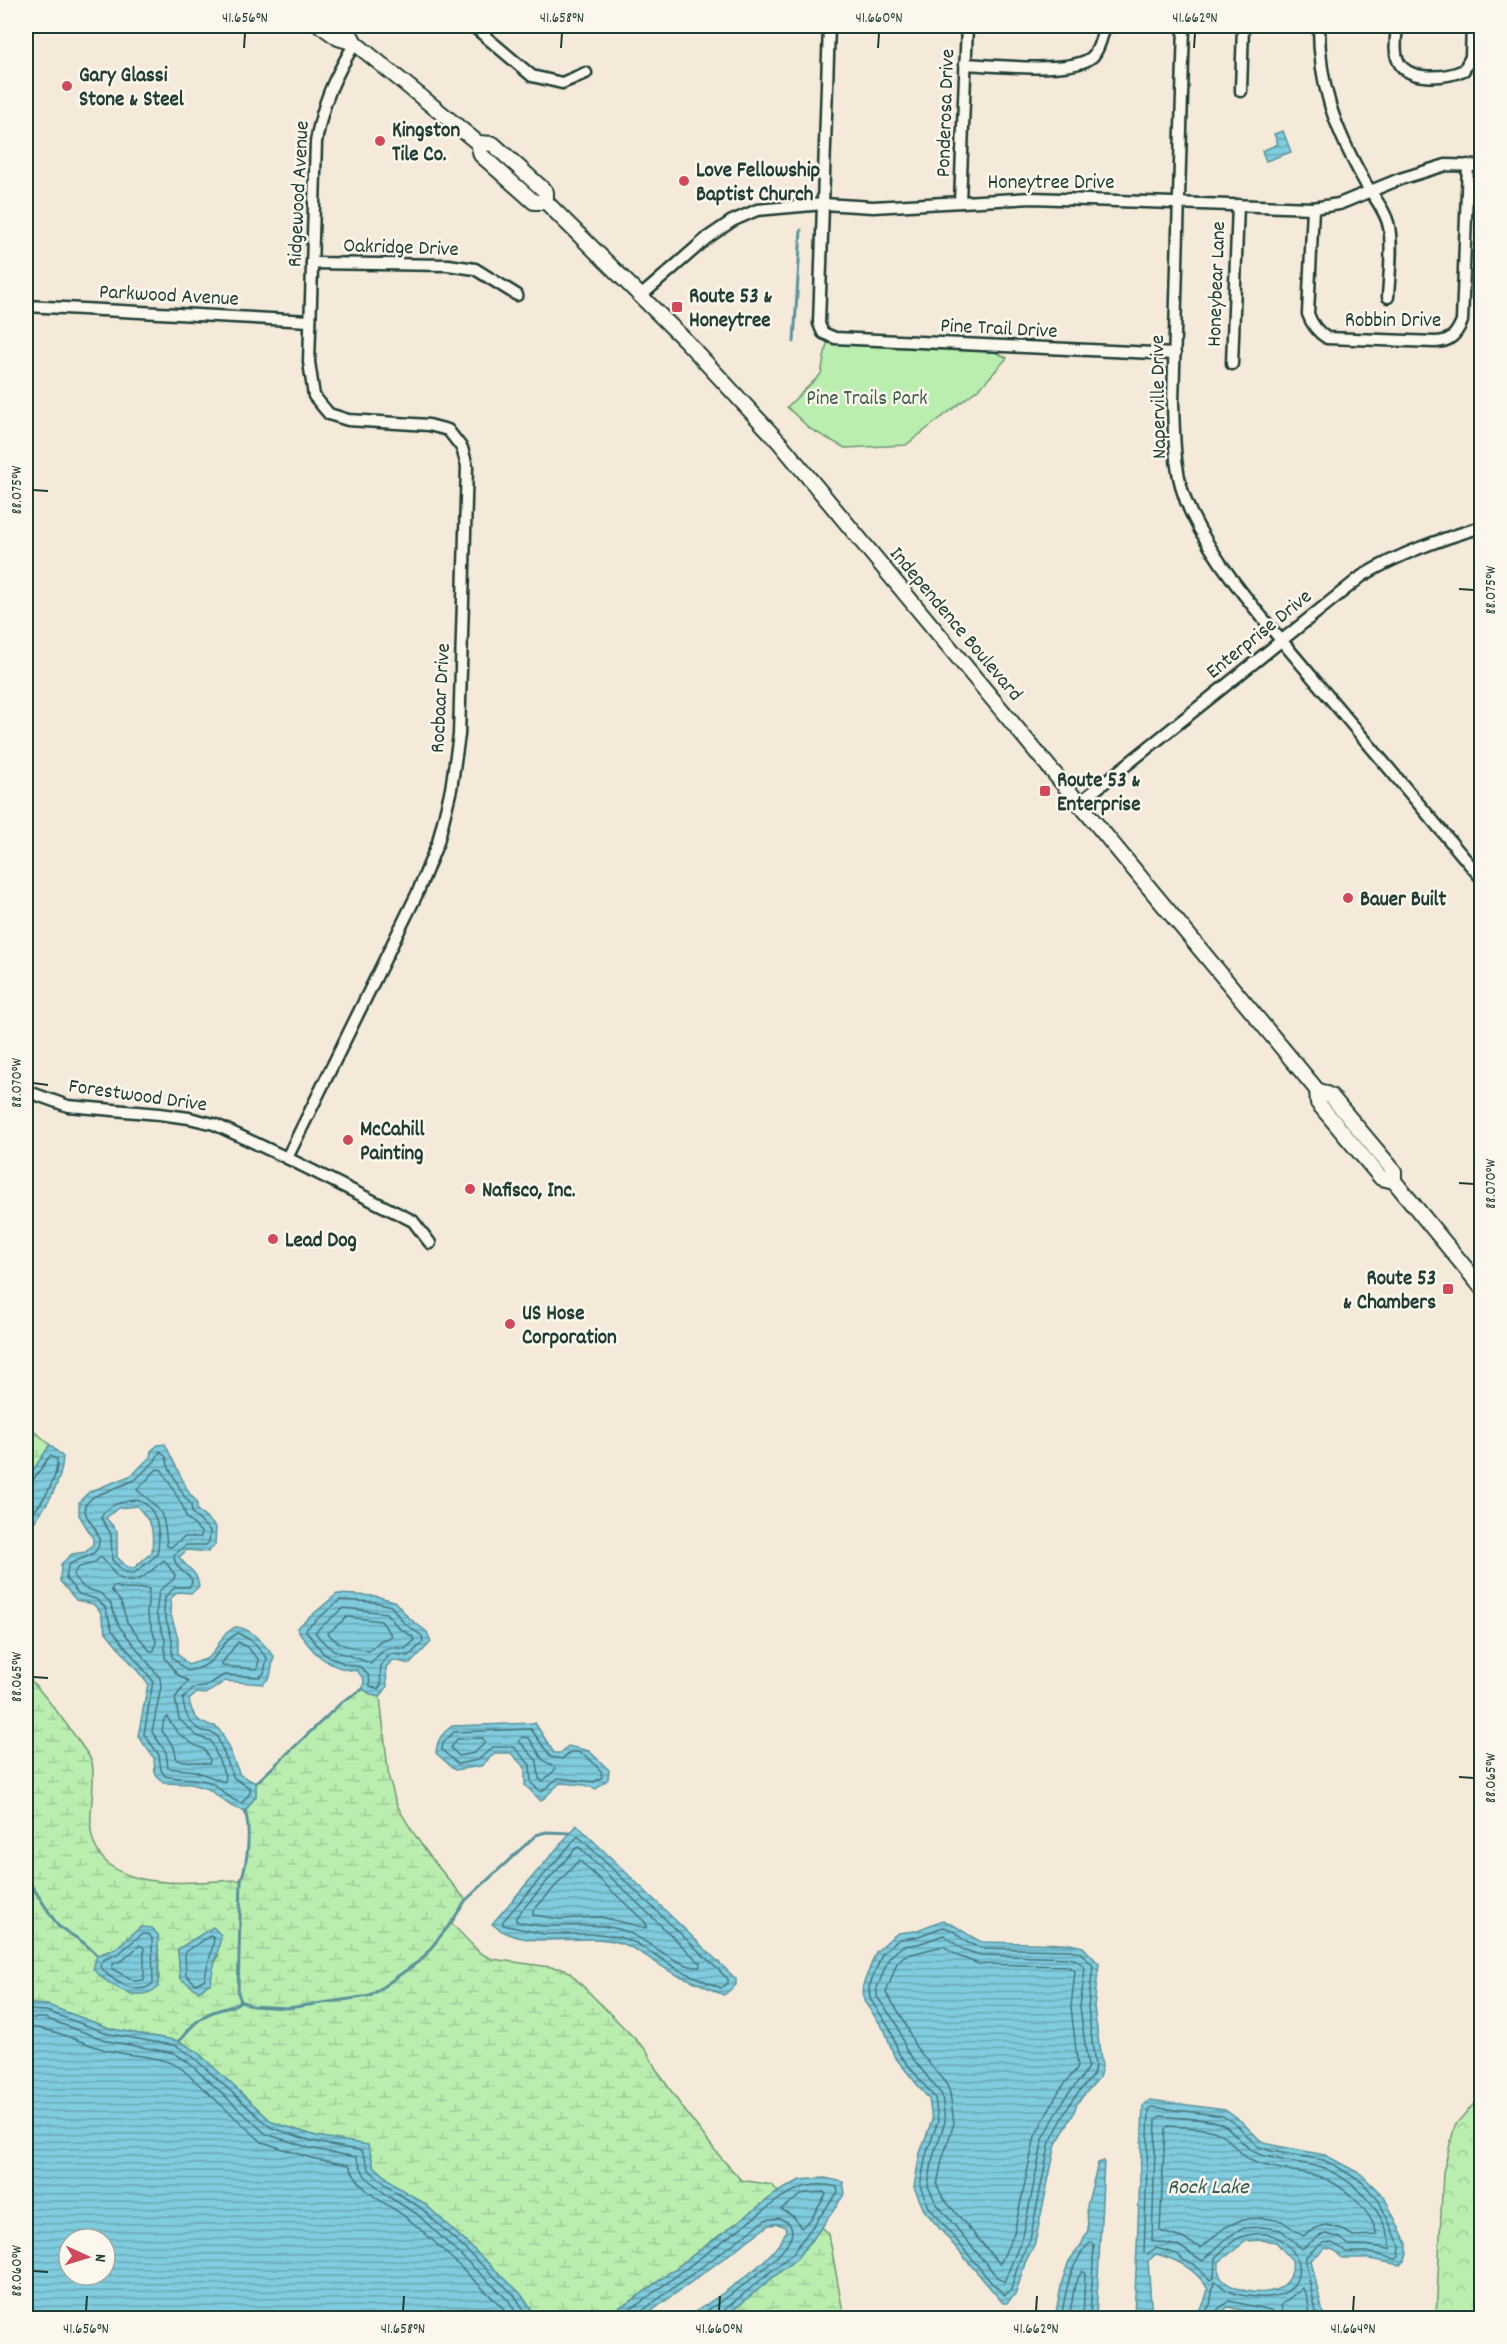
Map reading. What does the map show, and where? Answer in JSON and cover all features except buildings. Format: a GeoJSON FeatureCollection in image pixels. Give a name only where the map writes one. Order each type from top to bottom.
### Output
{"type":"FeatureCollection","features":[{"type":"Feature","properties":{"kind":"main road","name":"Independence Boulevard"},"geometry":{"type":"LineString","coordinates":[[321,26],[338,38],[355,43],[478,143],[481,155],[534,202],[546,202],[642,295],[715,371],[780,443],[1317,1090],[1331,1096],[1394,1171],[1394,1181],[1482,1288]]}},
{"type":"Feature","properties":{"kind":"main road","name":"Independence Boulevard"},"geometry":{"type":"LineString","coordinates":[[346,26],[355,43]]}},
{"type":"Feature","properties":{"kind":"street"},"geometry":{"type":"LineString","coordinates":[[473,26],[532,76],[562,83],[586,72]]}},
{"type":"Feature","properties":{"kind":"street"},"geometry":{"type":"LineString","coordinates":[[823,204],[829,26]]}},
{"type":"Feature","properties":{"kind":"street","name":"Ponderosa Drive"},"geometry":{"type":"LineString","coordinates":[[960,202],[967,26]]}},
{"type":"Feature","properties":{"kind":"street"},"geometry":{"type":"LineString","coordinates":[[965,64],[1062,67],[1081,63],[1094,55],[1105,26]]}},
{"type":"Feature","properties":{"kind":"street","name":"Naperville Drive"},"geometry":{"type":"LineString","coordinates":[[1184,26],[1175,354],[1174,447],[1179,482],[1191,512],[1213,553],[1282,641],[1482,879]]}},
{"type":"Feature","properties":{"kind":"street"},"geometry":{"type":"LineString","coordinates":[[1241,91],[1243,26]]}},
{"type":"Feature","properties":{"kind":"street"},"geometry":{"type":"LineString","coordinates":[[1319,26],[1319,56],[1323,84],[1336,126],[1386,216],[1389,228],[1388,297]]}},
{"type":"Feature","properties":{"kind":"street"},"geometry":{"type":"LineString","coordinates":[[1397,26],[1396,57],[1402,69],[1417,75],[1448,77],[1464,70],[1470,57],[1472,26]]}},
{"type":"Feature","properties":{"kind":"street","name":"Ridgewood Avenue"},"geometry":{"type":"LineString","coordinates":[[310,321],[316,142],[321,112],[333,81],[355,43]]}},
{"type":"Feature","properties":{"kind":"street","name":"Honeytree Drive"},"geometry":{"type":"LineString","coordinates":[[642,295],[707,238],[732,221],[757,210],[823,204],[873,207],[1032,198],[1313,208],[1339,204],[1400,179],[1446,165],[1482,166]]}},
{"type":"Feature","properties":{"kind":"street","name":"Robbin Drive"},"geometry":{"type":"LineString","coordinates":[[1313,208],[1308,314],[1320,334],[1327,338],[1441,342],[1451,339],[1462,321],[1468,165]]}},
{"type":"Feature","properties":{"kind":"street","name":"Pine Trail Drive"},"geometry":{"type":"LineString","coordinates":[[823,204],[819,324],[823,333],[835,338],[1175,354]]}},
{"type":"Feature","properties":{"kind":"street","name":"Honeybear Lane"},"geometry":{"type":"LineString","coordinates":[[1232,364],[1238,205]]}},
{"type":"Feature","properties":{"kind":"street","name":"Oakridge Drive"},"geometry":{"type":"LineString","coordinates":[[312,263],[438,264],[475,269],[518,295]]}},
{"type":"Feature","properties":{"kind":"street","name":"Parkwood Avenue"},"geometry":{"type":"LineString","coordinates":[[26,306],[310,321]]}},
{"type":"Feature","properties":{"kind":"street","name":"Rocbaar Drive"},"geometry":{"type":"LineString","coordinates":[[287,1158],[417,894],[438,842],[451,789],[459,735],[467,466],[462,448],[448,430],[429,425],[348,420],[329,414],[314,396],[311,385],[310,321]]}},
{"type":"Feature","properties":{"kind":"street","name":"Enterprise Drive"},"geometry":{"type":"LineString","coordinates":[[1079,803],[1362,576],[1391,559],[1428,543],[1482,527]]}},
{"type":"Feature","properties":{"kind":"street","name":"Forestwood Drive"},"geometry":{"type":"LineString","coordinates":[[26,1091],[68,1106],[189,1118],[214,1124],[413,1221],[430,1244]]}},
{"type":"Feature","properties":{"kind":"green space","name":"Pine Trails Park"},"geometry":{"type":"Polygon","coordinates":[[[827,343],[995,352],[1007,358],[982,386],[906,445],[845,448],[810,429],[787,407],[821,374],[827,343]]]}},
{"type":"Feature","properties":{"kind":"green space"},"geometry":{"type":"Polygon","coordinates":[[[26,1423],[50,1445],[26,1481],[26,1423]]]}},
{"type":"Feature","properties":{"kind":"green space"},"geometry":{"type":"Polygon","coordinates":[[[26,1675],[61,1716],[92,1762],[91,1831],[98,1852],[112,1867],[130,1876],[152,1881],[176,1882],[241,1880],[248,1846],[245,1811],[256,1796],[256,1783],[343,1701],[363,1689],[380,1697],[389,1779],[397,1805],[429,1855],[466,1900],[451,1923],[480,1953],[492,1959],[565,1969],[569,1972],[647,2051],[656,2069],[682,2107],[741,2180],[772,2185],[778,2192],[633,2300],[601,2318],[537,2318],[520,2293],[424,2203],[397,2187],[374,2166],[316,2136],[272,2122],[196,2051],[179,2041],[112,2029],[47,2005],[26,2004],[26,1675]],[[141,1927],[115,1949],[102,1978],[133,1996],[159,1979],[158,1935],[141,1927]],[[178,1949],[180,1978],[212,1969],[219,1954],[178,1949]]]}},
{"type":"Feature","properties":{"kind":"green space"},"geometry":{"type":"Polygon","coordinates":[[[1481,2096],[1481,2318],[1436,2318],[1443,2172],[1455,2125],[1481,2096]]]}},
{"type":"Feature","properties":{"kind":"green space"},"geometry":{"type":"Polygon","coordinates":[[[822,2227],[829,2234],[844,2318],[723,2318],[797,2258],[822,2227]]]}},
{"type":"Feature","properties":{"kind":"water"},"geometry":{"type":"Polygon","coordinates":[[[1283,131],[1291,152],[1266,161],[1262,151],[1278,144],[1274,134],[1283,131]]]}},
{"type":"Feature","properties":{"kind":"water"},"geometry":{"type":"Polygon","coordinates":[[[165,1444],[189,1493],[197,1502],[197,1510],[216,1527],[215,1545],[208,1552],[187,1550],[179,1557],[194,1573],[199,1586],[192,1593],[178,1592],[171,1598],[170,1612],[178,1638],[178,1654],[188,1665],[206,1659],[213,1653],[224,1635],[235,1627],[252,1633],[274,1656],[270,1677],[263,1684],[225,1681],[206,1694],[197,1693],[189,1700],[192,1710],[200,1721],[215,1726],[222,1733],[240,1775],[256,1783],[256,1796],[245,1811],[231,1806],[208,1789],[191,1784],[163,1783],[155,1773],[154,1758],[138,1736],[148,1684],[106,1632],[100,1611],[93,1604],[76,1600],[60,1581],[61,1564],[72,1554],[86,1552],[93,1544],[93,1538],[79,1515],[79,1502],[89,1492],[132,1475],[150,1457],[151,1451],[158,1445],[165,1444]],[[137,1506],[118,1508],[106,1518],[117,1531],[117,1557],[127,1567],[134,1568],[152,1552],[151,1527],[137,1506]]]}},
{"type":"Feature","properties":{"kind":"water"},"geometry":{"type":"Polygon","coordinates":[[[50,1445],[63,1457],[62,1467],[56,1487],[26,1532],[26,1481],[50,1445]]]}},
{"type":"Feature","properties":{"kind":"water"},"geometry":{"type":"Polygon","coordinates":[[[337,1594],[375,1596],[394,1601],[409,1618],[427,1632],[431,1642],[410,1664],[393,1660],[386,1667],[387,1687],[380,1697],[363,1689],[364,1679],[357,1671],[337,1667],[321,1658],[308,1645],[297,1628],[337,1594]]]}},
{"type":"Feature","properties":{"kind":"water"},"geometry":{"type":"Polygon","coordinates":[[[535,1723],[554,1753],[561,1753],[568,1746],[589,1751],[609,1770],[608,1779],[596,1789],[585,1785],[560,1783],[541,1801],[525,1785],[525,1768],[511,1753],[495,1753],[481,1766],[455,1770],[436,1753],[441,1737],[452,1726],[535,1723]]]}},
{"type":"Feature","properties":{"kind":"water"},"geometry":{"type":"Polygon","coordinates":[[[577,1825],[736,1979],[736,1985],[724,1995],[676,1974],[617,1942],[520,1938],[505,1933],[492,1924],[577,1825]]]}},
{"type":"Feature","properties":{"kind":"water"},"geometry":{"type":"Polygon","coordinates":[[[943,1920],[982,1942],[1070,1944],[1083,1947],[1099,1964],[1094,2007],[1102,2067],[1099,2078],[1077,2103],[1073,2115],[1056,2144],[1035,2243],[1025,2263],[1016,2293],[1007,2303],[1003,2303],[924,2210],[914,2187],[920,2153],[932,2120],[929,2099],[894,2056],[885,2031],[864,2001],[863,1985],[876,1952],[898,1933],[915,1931],[943,1920]]]}},
{"type":"Feature","properties":{"kind":"water"},"geometry":{"type":"Polygon","coordinates":[[[141,1927],[152,1928],[158,1935],[158,1987],[150,1992],[133,1994],[107,1982],[93,1969],[97,1955],[115,1949],[141,1927]]]}},
{"type":"Feature","properties":{"kind":"water"},"geometry":{"type":"Polygon","coordinates":[[[213,1927],[221,1935],[211,1983],[198,1991],[180,1978],[178,1949],[213,1927]]]}},
{"type":"Feature","properties":{"kind":"water"},"geometry":{"type":"Polygon","coordinates":[[[26,2004],[47,2005],[112,2029],[179,2041],[196,2051],[272,2122],[316,2136],[368,2145],[374,2166],[397,2187],[424,2203],[520,2293],[537,2318],[26,2318],[26,2004]]]}},
{"type":"Feature","properties":{"kind":"water","name":"Rock Lake"},"geometry":{"type":"Polygon","coordinates":[[[1150,2100],[1225,2110],[1242,2122],[1260,2140],[1272,2145],[1325,2155],[1361,2174],[1384,2197],[1407,2244],[1404,2261],[1400,2265],[1365,2258],[1342,2258],[1334,2250],[1326,2248],[1311,2260],[1324,2318],[1277,2318],[1228,2307],[1221,2313],[1222,2318],[1193,2318],[1204,2303],[1208,2289],[1198,2276],[1185,2266],[1156,2254],[1148,2261],[1152,2318],[1134,2318],[1143,2106],[1150,2100]],[[1246,2241],[1219,2262],[1220,2276],[1226,2283],[1249,2292],[1275,2290],[1285,2284],[1291,2274],[1292,2260],[1276,2242],[1246,2241]]]}},
{"type":"Feature","properties":{"kind":"water"},"geometry":{"type":"Polygon","coordinates":[[[1104,2161],[1096,2318],[1055,2318],[1062,2281],[1069,2261],[1081,2245],[1088,2230],[1087,2206],[1098,2163],[1104,2161]]]}},
{"type":"Feature","properties":{"kind":"water"},"geometry":{"type":"Polygon","coordinates":[[[825,2178],[843,2182],[845,2193],[822,2227],[797,2258],[723,2318],[686,2318],[727,2291],[757,2267],[780,2243],[786,2231],[785,2227],[778,2224],[769,2225],[642,2318],[600,2318],[633,2300],[778,2192],[800,2180],[825,2178]]]}},
{"type":"Feature","properties":{"kind":"waterway"},"geometry":{"type":"LineString","coordinates":[[794,342],[801,230]]}},
{"type":"Feature","properties":{"kind":"waterway"},"geometry":{"type":"LineString","coordinates":[[256,1783],[343,1701],[363,1689]]}},
{"type":"Feature","properties":{"kind":"waterway"},"geometry":{"type":"LineString","coordinates":[[241,2001],[238,1993],[241,1880],[247,1855],[248,1836],[245,1811]]}},
{"type":"Feature","properties":{"kind":"waterway"},"geometry":{"type":"LineString","coordinates":[[241,2001],[252,2006],[288,2008],[370,1996],[422,1959],[466,1900],[536,1835],[546,1832],[570,1833]]}},
{"type":"Feature","properties":{"kind":"waterway"},"geometry":{"type":"LineString","coordinates":[[26,1877],[58,1926],[84,1943],[97,1955]]}},
{"type":"Feature","properties":{"kind":"waterway"},"geometry":{"type":"LineString","coordinates":[[179,2041],[203,2017],[241,2001]]}},
{"type":"Feature","properties":{"kind":"place","name":"Gary Glassi Stone & Steel"},"geometry":{"type":"Point","coordinates":[67,86]}},
{"type":"Feature","properties":{"kind":"place","name":"Kingston Tile Co."},"geometry":{"type":"Point","coordinates":[380,141]}},
{"type":"Feature","properties":{"kind":"place","name":"Love Fellowship Baptist Church"},"geometry":{"type":"Point","coordinates":[684,181]}},
{"type":"Feature","properties":{"kind":"place","name":"Route 53 & Honeytree"},"geometry":{"type":"Point","coordinates":[677,307]}},
{"type":"Feature","properties":{"kind":"place","name":"Route 53 & Enterprise"},"geometry":{"type":"Point","coordinates":[1045,791]}},
{"type":"Feature","properties":{"kind":"place","name":"Bauer Built"},"geometry":{"type":"Point","coordinates":[1348,898]}},
{"type":"Feature","properties":{"kind":"place","name":"McCahill Painting"},"geometry":{"type":"Point","coordinates":[348,1140]}},
{"type":"Feature","properties":{"kind":"place","name":"Nafisco, Inc."},"geometry":{"type":"Point","coordinates":[470,1189]}},
{"type":"Feature","properties":{"kind":"place","name":"Lead Dog"},"geometry":{"type":"Point","coordinates":[273,1239]}},
{"type":"Feature","properties":{"kind":"place","name":"Route 53 & Chambers"},"geometry":{"type":"Point","coordinates":[1448,1289]}},
{"type":"Feature","properties":{"kind":"place","name":"US Hose Corporation"},"geometry":{"type":"Point","coordinates":[510,1324]}}]}
